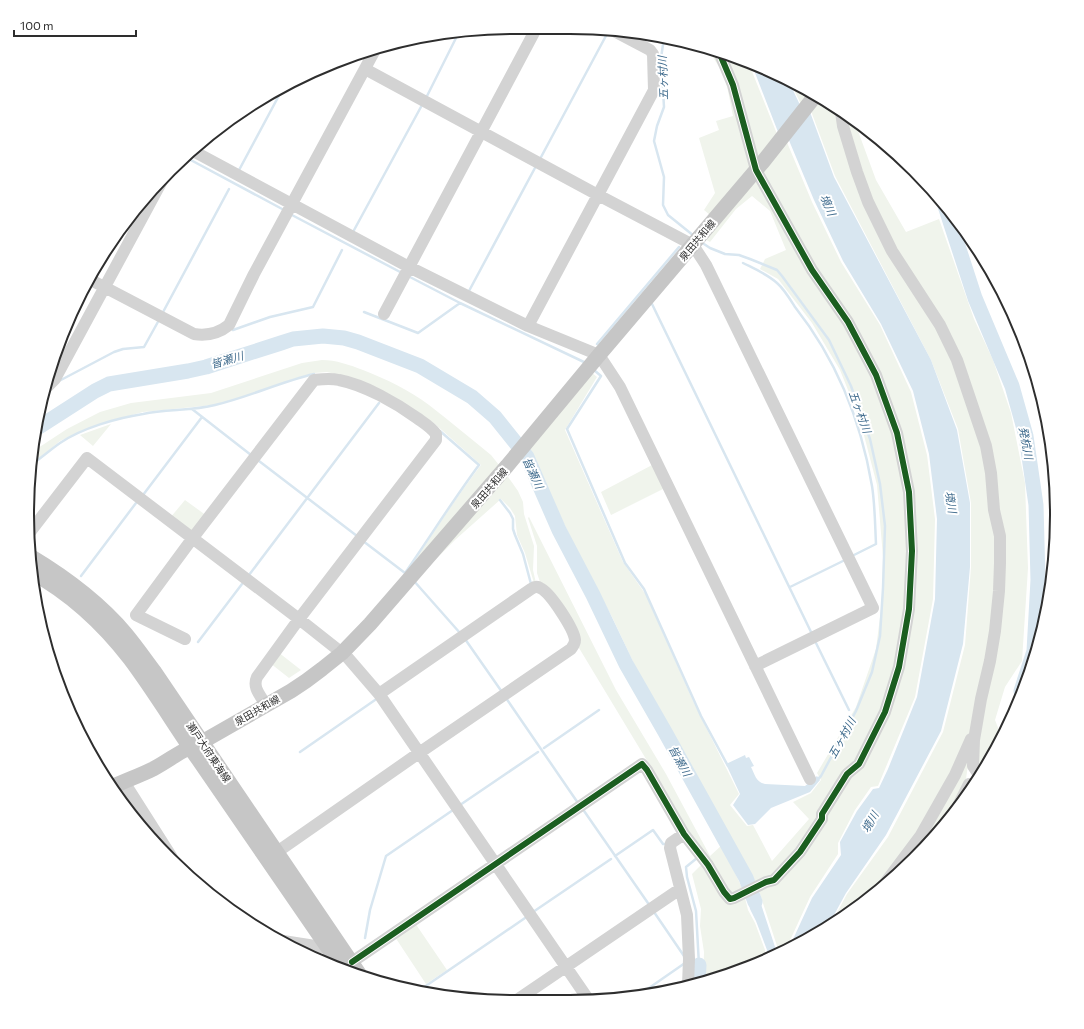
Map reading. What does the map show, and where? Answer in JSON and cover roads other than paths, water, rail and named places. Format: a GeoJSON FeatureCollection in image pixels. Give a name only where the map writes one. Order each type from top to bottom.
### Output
{"type":"FeatureCollection","features":[{"type":"Feature","properties":{"kind":"main road","name":"泉田共和線"},"geometry":{"type":"LineString","coordinates":[[119,784],[153,769],[291,691],[342,653],[375,619],[531,438],[759,166],[812,99]]}},
{"type":"Feature","properties":{"kind":"main road","name":"瀬戸大府東海線"},"geometry":{"type":"LineString","coordinates":[[36,560],[54,570],[75,586],[100,607],[126,633],[154,671],[195,744],[328,948],[345,963]]}},
{"type":"Feature","properties":{"kind":"main road","name":"瀬戸大府東海線"},"geometry":{"type":"LineString","coordinates":[[38,576],[57,588],[79,606],[112,637],[130,658],[144,679],[277,852],[348,965]]}},
{"type":"Feature","properties":{"kind":"street"},"geometry":{"type":"LineString","coordinates":[[384,314],[533,34]]}},
{"type":"Feature","properties":{"kind":"street"},"geometry":{"type":"LineString","coordinates":[[528,326],[654,90],[652,54],[650,50],[626,37]]}},
{"type":"Feature","properties":{"kind":"street"},"geometry":{"type":"LineString","coordinates":[[94,281],[194,334],[201,335],[223,329],[229,325],[288,209],[372,56]]}},
{"type":"Feature","properties":{"kind":"street"},"geometry":{"type":"LineString","coordinates":[[354,967],[495,865],[642,764],[647,770],[684,834],[708,865],[724,892],[730,899],[766,882],[774,880],[800,852],[822,819],[822,814],[847,774],[859,764],[885,712],[899,667],[909,609],[912,551],[909,492],[896,433],[876,375],[848,322],[812,270],[759,166],[733,85],[722,59]]}},
{"type":"Feature","properties":{"kind":"street"},"geometry":{"type":"LineString","coordinates":[[365,69],[598,195],[693,244],[706,265],[873,608],[755,666]]}},
{"type":"Feature","properties":{"kind":"street"},"geometry":{"type":"LineString","coordinates":[[842,119],[857,172],[868,202],[892,251],[940,325],[957,360],[986,446],[991,473],[994,510],[1000,536],[1000,563],[995,631],[974,740],[976,770]]}},
{"type":"Feature","properties":{"kind":"street"},"geometry":{"type":"LineString","coordinates":[[197,154],[288,209],[406,273],[598,357],[620,387],[810,779]]}},
{"type":"Feature","properties":{"kind":"street"},"geometry":{"type":"LineString","coordinates":[[53,381],[153,198]]}},
{"type":"Feature","properties":{"kind":"street"},"geometry":{"type":"LineString","coordinates":[[185,639],[136,615],[192,539],[314,380],[326,378],[352,384],[404,409],[432,429],[436,434],[436,440],[299,619],[257,677],[255,687],[266,705]]}},
{"type":"Feature","properties":{"kind":"street"},"geometry":{"type":"LineString","coordinates":[[34,526],[87,458],[348,658],[378,694],[585,995]]}},
{"type":"Feature","properties":{"kind":"street"},"geometry":{"type":"LineString","coordinates":[[277,852],[571,649],[575,641],[573,633],[562,612],[544,590],[536,587],[378,694]]}},
{"type":"Feature","properties":{"kind":"street"},"geometry":{"type":"LineString","coordinates":[[902,860],[921,835],[955,775],[976,727]]}},
{"type":"Feature","properties":{"kind":"street"},"geometry":{"type":"LineString","coordinates":[[119,784],[153,830]]}},
{"type":"Feature","properties":{"kind":"street"},"geometry":{"type":"LineString","coordinates":[[684,834],[671,843],[670,848],[687,915],[688,980]]}},
{"type":"Feature","properties":{"kind":"street"},"geometry":{"type":"LineString","coordinates":[[524,995],[680,888]]}},
{"type":"Feature","properties":{"kind":"street"},"geometry":{"type":"LineString","coordinates":[[299,943],[328,948]]}},
{"type":"Feature","properties":{"kind":"water"},"geometry":{"type":"Polygon","coordinates":[[[755,72],[793,89],[800,105],[778,132],[755,72]]]}},
{"type":"Feature","properties":{"kind":"water","name":"境川"},"geometry":{"type":"Polygon","coordinates":[[[810,112],[834,177],[931,360],[957,430],[970,503],[970,567],[963,644],[941,731],[886,835],[846,893],[834,915],[810,931],[793,940],[812,898],[841,855],[840,842],[857,811],[873,789],[879,788],[917,697],[935,599],[937,519],[929,454],[913,391],[881,324],[843,261],[814,200],[788,138],[810,112]]]}},
{"type":"Feature","properties":{"kind":"water"},"geometry":{"type":"Polygon","coordinates":[[[745,755],[746,758],[749,757],[754,766],[751,767],[758,780],[765,784],[805,786],[817,776],[820,780],[810,792],[771,808],[755,824],[748,825],[733,805],[740,794],[726,764],[745,755]]]}},
{"type":"Feature","properties":{"kind":"water"},"geometry":{"type":"Polygon","coordinates":[[[757,892],[775,948],[767,952],[750,909],[747,896],[757,892]]]}},
{"type":"Feature","properties":{"kind":"waterway"},"geometry":{"type":"LineString","coordinates":[[540,159],[606,35]]}},
{"type":"Feature","properties":{"kind":"waterway"},"geometry":{"type":"LineString","coordinates":[[426,98],[456,38]]}},
{"type":"Feature","properties":{"kind":"waterway","name":"五ヶ村川"},"geometry":{"type":"LineString","coordinates":[[663,43],[661,58],[664,107],[657,126],[654,141],[664,177],[663,205],[668,215],[694,236]]}},
{"type":"Feature","properties":{"kind":"waterway"},"geometry":{"type":"LineString","coordinates":[[238,172],[279,96]]}},
{"type":"Feature","properties":{"kind":"waterway"},"geometry":{"type":"LineString","coordinates":[[353,232],[422,105]]}},
{"type":"Feature","properties":{"kind":"waterway"},"geometry":{"type":"LineString","coordinates":[[191,160],[284,210]]}},
{"type":"Feature","properties":{"kind":"waterway"},"geometry":{"type":"LineString","coordinates":[[469,291],[536,166]]}},
{"type":"Feature","properties":{"kind":"waterway"},"geometry":{"type":"LineString","coordinates":[[162,314],[229,189]]}},
{"type":"Feature","properties":{"kind":"waterway"},"geometry":{"type":"LineString","coordinates":[[290,214],[402,273]]}},
{"type":"Feature","properties":{"kind":"waterway","name":"発杭川"},"geometry":{"type":"LineString","coordinates":[[950,220],[975,298],[1012,386],[1026,436],[1036,505],[1038,580],[1035,635]]}},
{"type":"Feature","properties":{"kind":"waterway","name":"五ヶ村川"},"geometry":{"type":"LineString","coordinates":[[701,242],[710,248],[725,254],[739,255],[777,270],[782,276],[829,340],[851,386],[870,439],[880,484],[885,526],[880,636],[872,672],[856,711],[821,776],[817,780]]}},
{"type":"Feature","properties":{"kind":"waterway"},"geometry":{"type":"LineString","coordinates":[[597,344],[679,247]]}},
{"type":"Feature","properties":{"kind":"waterway"},"geometry":{"type":"LineString","coordinates":[[233,330],[270,317],[313,307],[342,250]]}},
{"type":"Feature","properties":{"kind":"waterway"},"geometry":{"type":"LineString","coordinates":[[743,263],[769,277],[780,285],[787,294],[823,348],[845,392],[854,415],[872,486],[876,544],[852,556]]}},
{"type":"Feature","properties":{"kind":"waterway"},"geometry":{"type":"LineString","coordinates":[[408,276],[460,303],[586,363]]}},
{"type":"Feature","properties":{"kind":"waterway"},"geometry":{"type":"LineString","coordinates":[[364,312],[418,333],[460,303]]}},
{"type":"Feature","properties":{"kind":"waterway"},"geometry":{"type":"LineString","coordinates":[[652,304],[812,634]]}},
{"type":"Feature","properties":{"kind":"waterway"},"geometry":{"type":"LineString","coordinates":[[59,381],[114,352],[123,349],[144,347],[159,320]]}},
{"type":"Feature","properties":{"kind":"waterway","name":"皆瀬川"},"geometry":{"type":"LineString","coordinates":[[42,425],[95,391],[109,384],[206,367],[293,339],[323,336],[344,338],[358,342],[420,366],[472,397],[495,417],[527,457],[559,530],[593,595],[626,664],[746,878],[755,902]]}},
{"type":"Feature","properties":{"kind":"waterway"},"geometry":{"type":"LineString","coordinates":[[594,370],[601,376],[567,429],[625,563],[644,589],[701,716],[728,766]]}},
{"type":"Feature","properties":{"kind":"waterway"},"geometry":{"type":"LineString","coordinates":[[37,460],[69,438],[100,424],[152,412],[215,405],[314,374]]}},
{"type":"Feature","properties":{"kind":"waterway"},"geometry":{"type":"LineString","coordinates":[[249,575],[379,403]]}},
{"type":"Feature","properties":{"kind":"waterway"},"geometry":{"type":"LineString","coordinates":[[192,409],[251,455]]}},
{"type":"Feature","properties":{"kind":"waterway"},"geometry":{"type":"LineString","coordinates":[[143,495],[202,417]]}},
{"type":"Feature","properties":{"kind":"waterway"},"geometry":{"type":"LineString","coordinates":[[405,573],[479,465],[440,431]]}},
{"type":"Feature","properties":{"kind":"waterway"},"geometry":{"type":"LineString","coordinates":[[259,461],[357,536]]}},
{"type":"Feature","properties":{"kind":"waterway"},"geometry":{"type":"LineString","coordinates":[[500,500],[513,519],[513,529],[523,554],[531,584]]}},
{"type":"Feature","properties":{"kind":"waterway"},"geometry":{"type":"LineString","coordinates":[[81,576],[136,503]]}},
{"type":"Feature","properties":{"kind":"waterway"},"geometry":{"type":"LineString","coordinates":[[363,541],[405,573]]}},
{"type":"Feature","properties":{"kind":"waterway"},"geometry":{"type":"LineString","coordinates":[[790,587],[845,560]]}},
{"type":"Feature","properties":{"kind":"waterway"},"geometry":{"type":"LineString","coordinates":[[414,581],[460,633]]}},
{"type":"Feature","properties":{"kind":"waterway"},"geometry":{"type":"LineString","coordinates":[[198,642],[242,584]]}},
{"type":"Feature","properties":{"kind":"waterway"},"geometry":{"type":"LineString","coordinates":[[465,639],[502,692]]}},
{"type":"Feature","properties":{"kind":"waterway"},"geometry":{"type":"LineString","coordinates":[[815,641],[849,710]]}},
{"type":"Feature","properties":{"kind":"waterway"},"geometry":{"type":"LineString","coordinates":[[506,698],[578,803]]}},
{"type":"Feature","properties":{"kind":"waterway"},"geometry":{"type":"LineString","coordinates":[[300,752],[375,700]]}},
{"type":"Feature","properties":{"kind":"waterway"},"geometry":{"type":"LineString","coordinates":[[544,748],[599,710]]}},
{"type":"Feature","properties":{"kind":"waterway"},"geometry":{"type":"LineString","coordinates":[[460,805],[538,752]]}},
{"type":"Feature","properties":{"kind":"waterway"},"geometry":{"type":"LineString","coordinates":[[582,808],[650,906]]}},
{"type":"Feature","properties":{"kind":"waterway"},"geometry":{"type":"LineString","coordinates":[[365,938],[370,910],[386,856],[453,810]]}},
{"type":"Feature","properties":{"kind":"waterway"},"geometry":{"type":"LineString","coordinates":[[615,856],[653,830],[663,844],[666,844]]}},
{"type":"Feature","properties":{"kind":"waterway","name":"五ヶ村川"},"geometry":{"type":"LineString","coordinates":[[692,962],[699,965],[696,911],[687,877],[686,867],[697,858]]}},
{"type":"Feature","properties":{"kind":"waterway"},"geometry":{"type":"LineString","coordinates":[[533,912],[611,859]]}},
{"type":"Feature","properties":{"kind":"waterway"},"geometry":{"type":"LineString","coordinates":[[654,912],[684,956]]}},
{"type":"Feature","properties":{"kind":"waterway"},"geometry":{"type":"LineString","coordinates":[[425,987],[525,918]]}},
{"type":"Feature","properties":{"kind":"waterway"},"geometry":{"type":"LineString","coordinates":[[648,988],[685,963]]}},
{"type":"Feature","properties":{"kind":"waterway","name":"五ヶ村川"},"geometry":{"type":"LineString","coordinates":[[698,978],[699,965]]}}]}
